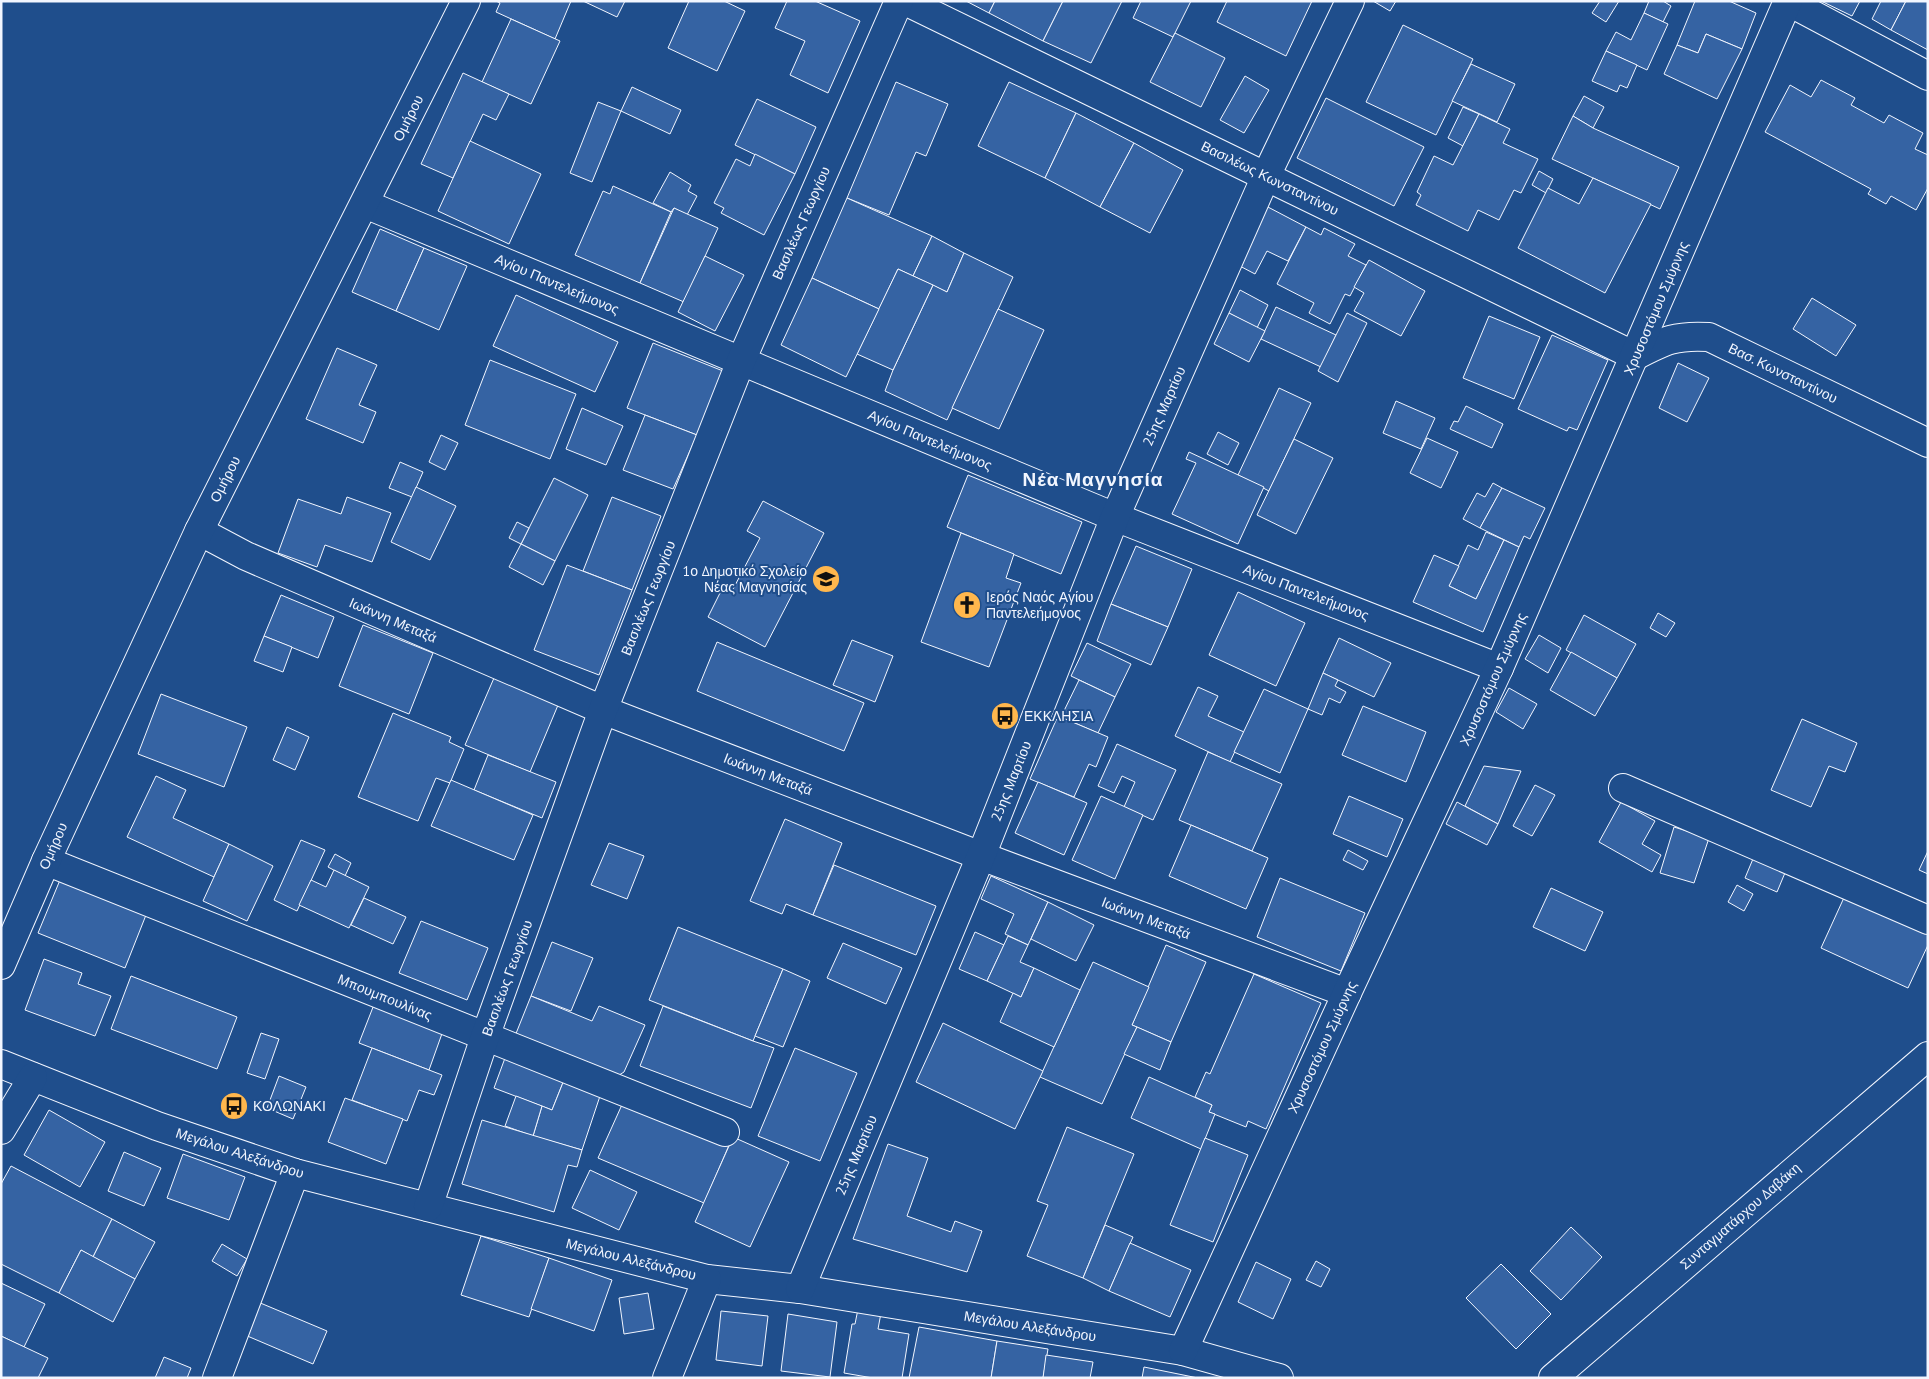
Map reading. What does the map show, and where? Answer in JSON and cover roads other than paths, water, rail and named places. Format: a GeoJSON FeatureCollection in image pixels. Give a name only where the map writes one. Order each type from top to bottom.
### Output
{"type":"FeatureCollection","features":[{"type":"Feature","properties":{"kind":"street","name":"Ομήρου"},"geometry":{"type":"LineString","coordinates":[[1,965],[46,861],[199,531],[466,1]]}},
{"type":"Feature","properties":{"kind":"street","name":"Βασιλέως Γεωργίου"},"geometry":{"type":"LineString","coordinates":[[428,1207],[485,1037],[603,710],[741,360],[899,1]]}},
{"type":"Feature","properties":{"kind":"street","name":"Βασιλέως Κωνσταντίνου"},"geometry":{"type":"LineString","coordinates":[[905,1],[1635,356]]}},
{"type":"Feature","properties":{"kind":"street","name":"25ης Μαρτίου"},"geometry":{"type":"LineString","coordinates":[[800,1289],[981,856],[1115,517],[1266,176],[1350,1]]}},
{"type":"Feature","properties":{"kind":"street"},"geometry":{"type":"LineString","coordinates":[[1788,1],[1928,76]]}},
{"type":"Feature","properties":{"kind":"street","name":"Χρυσοστόμου Σμύρνης"},"geometry":{"type":"LineString","coordinates":[[1184,1351],[1347,993],[1499,668],[1788,1]]}},
{"type":"Feature","properties":{"kind":"street","name":"Αγίου Παντελεήμονος"},"geometry":{"type":"LineString","coordinates":[[365,204],[1115,517],[1499,668]]}},
{"type":"Feature","properties":{"kind":"street","name":"Βασ. Κωνσταντίνου"},"geometry":{"type":"LineString","coordinates":[[1635,356],[1661,342],[1686,336],[1709,338],[1925,434]]}},
{"type":"Feature","properties":{"kind":"street","name":"Ιωάννη Μεταξά"},"geometry":{"type":"LineString","coordinates":[[199,531],[246,556],[603,710],[981,856],[1347,993]]}},
{"type":"Feature","properties":{"kind":"street"},"geometry":{"type":"LineString","coordinates":[[1623,788],[1928,920]]}},
{"type":"Feature","properties":{"kind":"street","name":"Μπουμπουλίνας"},"geometry":{"type":"LineString","coordinates":[[46,861],[725,1132]]}},
{"type":"Feature","properties":{"kind":"street","name":"Συνταγματάρχου Δαβάκη"},"geometry":{"type":"LineString","coordinates":[[1553,1378],[1928,1056]]}},
{"type":"Feature","properties":{"kind":"street","name":"Μεγάλου Αλεξάνδρου"},"geometry":{"type":"LineString","coordinates":[[1,1064],[157,1126],[295,1173],[707,1279],[800,1289],[1184,1351],[1279,1378]]}},
{"type":"Feature","properties":{"kind":"street"},"geometry":{"type":"LineString","coordinates":[[1,1130],[33,1077]]}},
{"type":"Feature","properties":{"kind":"street"},"geometry":{"type":"LineString","coordinates":[[218,1378],[295,1173]]}},
{"type":"Feature","properties":{"kind":"street"},"geometry":{"type":"LineString","coordinates":[[667,1378],[707,1279]]}},
{"type":"Feature","properties":{"kind":"place","name":"1ο Δημοτικό Σχολείο Νέας Μαγνησίας"},"geometry":{"type":"Point","coordinates":[826,579]}},
{"type":"Feature","properties":{"kind":"place","name":"Ιερός Ναός Αγίου Παντελεήμονος"},"geometry":{"type":"Point","coordinates":[967,605]}},
{"type":"Feature","properties":{"kind":"place","name":"ΕΚΚΛΗΣΙΑ"},"geometry":{"type":"Point","coordinates":[1005,716]}},
{"type":"Feature","properties":{"kind":"place","name":"ΚΟΛΩΝΑΚΙ"},"geometry":{"type":"Point","coordinates":[234,1106]}},
{"type":"Feature","properties":{"kind":"district","name":"Νέα Μαγνησία"},"geometry":{"type":"Point","coordinates":[1093,479]}}]}
